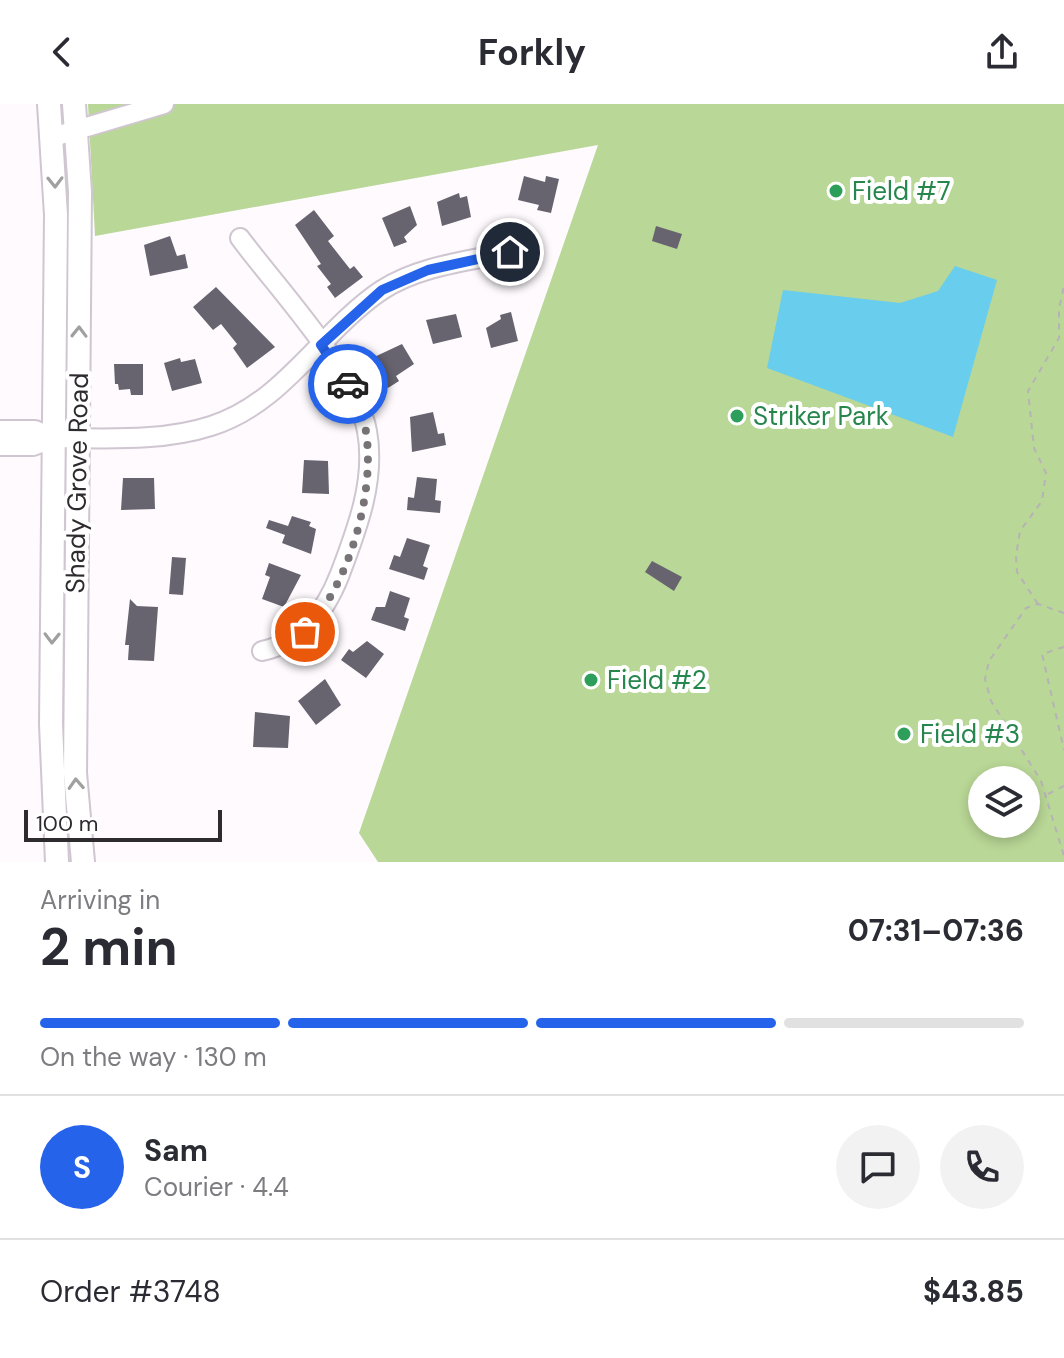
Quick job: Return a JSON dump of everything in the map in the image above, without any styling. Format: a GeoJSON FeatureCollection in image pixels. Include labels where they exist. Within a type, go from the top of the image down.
{"type":"FeatureCollection","features":[{"type":"Feature","properties":{"kind":"main road","name":"Shady Grove Road"},"geometry":{"type":"LineString","coordinates":[[49,104],[56,215],[51,724],[56,854]]}},
{"type":"Feature","properties":{"kind":"main road","name":"Shady Grove Road"},"geometry":{"type":"LineString","coordinates":[[74,104],[77,130],[78,438],[75,773],[81,851]]}},
{"type":"Feature","properties":{"kind":"street"},"geometry":{"type":"LineString","coordinates":[[53,137],[164,104]]}},
{"type":"Feature","properties":{"kind":"street"},"geometry":{"type":"LineString","coordinates":[[240,238],[352,390],[367,431],[369,475],[360,523],[331,596],[305,632],[285,646],[262,651]]}},
{"type":"Feature","properties":{"kind":"street"},"geometry":{"type":"LineString","coordinates":[[0,446],[33,446],[54,438],[178,434],[212,426],[267,396],[382,290],[428,270],[510,252]]}},
{"type":"Feature","properties":{"kind":"street"},"geometry":{"type":"LineString","coordinates":[[0,430],[35,430],[54,438]]}},
{"type":"Feature","properties":{"kind":"street"},"geometry":{"type":"LineString","coordinates":[[56,854],[81,851]]}},
{"type":"Feature","properties":{"kind":"path"},"geometry":{"type":"LineString","coordinates":[[1038,604],[1017,572],[1016,556],[1020,531],[1042,501],[1046,473],[1034,448],[1028,391],[1059,338],[1059,309],[1064,286]]}},
{"type":"Feature","properties":{"kind":"path"},"geometry":{"type":"LineString","coordinates":[[1064,613],[1038,604],[1026,608],[989,661],[985,679],[991,701],[1047,795],[1064,856]]}},
{"type":"Feature","properties":{"kind":"path"},"geometry":{"type":"LineString","coordinates":[[1064,647],[1042,654],[1064,750]]}},
{"type":"Feature","properties":{"kind":"path"},"geometry":{"type":"LineString","coordinates":[[1047,795],[1064,786]]}},
{"type":"Feature","properties":{"kind":"green space","name":"Striker Park"},"geometry":{"type":"Polygon","coordinates":[[[88,104],[1064,104],[1064,862],[378,862],[359,833],[598,145],[95,236],[88,104]]]}},
{"type":"Feature","properties":{"kind":"water"},"geometry":{"type":"Polygon","coordinates":[[[955,266],[997,280],[953,437],[767,368],[783,290],[900,303],[938,291],[955,266]]]}},
{"type":"Feature","properties":{"kind":"building"},"geometry":{"type":"Polygon","coordinates":[[[524,176],[545,182],[546,176],[559,179],[551,213],[537,210],[539,205],[518,200],[524,176]]]}},
{"type":"Feature","properties":{"kind":"building"},"geometry":{"type":"Polygon","coordinates":[[[459,193],[460,198],[467,196],[471,217],[442,226],[437,202],[459,193]]]}},
{"type":"Feature","properties":{"kind":"building"},"geometry":{"type":"Polygon","coordinates":[[[410,206],[417,225],[404,237],[407,242],[394,247],[382,218],[410,206]]]}},
{"type":"Feature","properties":{"kind":"building"},"geometry":{"type":"Polygon","coordinates":[[[314,210],[334,236],[328,241],[350,269],[354,266],[363,277],[335,298],[327,287],[331,284],[317,266],[321,264],[295,225],[314,210]]]}},
{"type":"Feature","properties":{"kind":"building"},"geometry":{"type":"Polygon","coordinates":[[[656,226],[682,234],[677,249],[652,241],[656,226]]]}},
{"type":"Feature","properties":{"kind":"building"},"geometry":{"type":"Polygon","coordinates":[[[170,236],[177,256],[185,254],[188,268],[150,276],[144,245],[170,236]]]}},
{"type":"Feature","properties":{"kind":"building"},"geometry":{"type":"Polygon","coordinates":[[[216,287],[275,347],[247,368],[233,348],[237,344],[221,324],[213,330],[193,307],[216,287]]]}},
{"type":"Feature","properties":{"kind":"building"},"geometry":{"type":"Polygon","coordinates":[[[511,312],[518,341],[491,348],[486,328],[501,319],[500,315],[511,312]]]}},
{"type":"Feature","properties":{"kind":"building"},"geometry":{"type":"Polygon","coordinates":[[[456,314],[462,337],[433,344],[426,320],[456,314]]]}},
{"type":"Feature","properties":{"kind":"building"},"geometry":{"type":"Polygon","coordinates":[[[402,344],[414,364],[396,376],[399,381],[388,388],[370,359],[402,344]]]}},
{"type":"Feature","properties":{"kind":"building"},"geometry":{"type":"Polygon","coordinates":[[[180,358],[181,362],[195,359],[202,383],[172,391],[164,363],[180,358]]]}},
{"type":"Feature","properties":{"kind":"building"},"geometry":{"type":"Polygon","coordinates":[[[114,364],[143,364],[143,395],[131,395],[130,389],[119,390],[118,384],[115,384],[114,364]]]}},
{"type":"Feature","properties":{"kind":"building"},"geometry":{"type":"Polygon","coordinates":[[[433,412],[438,434],[444,433],[446,445],[412,452],[410,417],[433,412]]]}},
{"type":"Feature","properties":{"kind":"building"},"geometry":{"type":"Polygon","coordinates":[[[304,460],[328,461],[329,494],[302,493],[304,460]]]}},
{"type":"Feature","properties":{"kind":"building"},"geometry":{"type":"Polygon","coordinates":[[[417,477],[437,479],[435,500],[441,501],[440,513],[407,510],[408,497],[414,498],[417,477]]]}},
{"type":"Feature","properties":{"kind":"building"},"geometry":{"type":"Polygon","coordinates":[[[123,478],[154,478],[155,509],[121,510],[123,478]]]}},
{"type":"Feature","properties":{"kind":"building"},"geometry":{"type":"Polygon","coordinates":[[[292,516],[311,522],[309,526],[316,529],[311,554],[282,543],[285,535],[266,528],[269,520],[288,526],[292,516]]]}},
{"type":"Feature","properties":{"kind":"building"},"geometry":{"type":"Polygon","coordinates":[[[407,538],[430,545],[423,566],[428,568],[424,580],[389,569],[394,555],[400,557],[407,538]]]}},
{"type":"Feature","properties":{"kind":"building"},"geometry":{"type":"Polygon","coordinates":[[[172,557],[186,558],[183,595],[169,594],[172,557]]]}},
{"type":"Feature","properties":{"kind":"building"},"geometry":{"type":"Polygon","coordinates":[[[652,561],[682,577],[674,591],[645,572],[652,561]]]}},
{"type":"Feature","properties":{"kind":"building"},"geometry":{"type":"Polygon","coordinates":[[[269,563],[301,575],[284,607],[262,599],[270,577],[265,575],[269,563]]]}},
{"type":"Feature","properties":{"kind":"building"},"geometry":{"type":"Polygon","coordinates":[[[390,591],[410,598],[404,617],[409,619],[405,631],[371,620],[376,607],[385,607],[390,591]]]}},
{"type":"Feature","properties":{"kind":"building"},"geometry":{"type":"Polygon","coordinates":[[[130,599],[137,606],[158,607],[154,661],[128,660],[129,645],[125,645],[130,599]]]}},
{"type":"Feature","properties":{"kind":"building"},"geometry":{"type":"Polygon","coordinates":[[[367,641],[384,654],[366,678],[341,660],[349,649],[353,652],[367,641]]]}},
{"type":"Feature","properties":{"kind":"building"},"geometry":{"type":"Polygon","coordinates":[[[325,679],[341,705],[316,725],[298,701],[325,679]]]}},
{"type":"Feature","properties":{"kind":"building"},"geometry":{"type":"Polygon","coordinates":[[[255,712],[290,716],[288,748],[253,747],[255,712]]]}},
{"type":"Feature","properties":{"kind":"way so far"},"geometry":{"type":"LineString","coordinates":[[305,632],[331,596],[360,523],[369,475],[367,431],[348,384]]}},
{"type":"Feature","properties":{"kind":"place","name":"Field #7"},"geometry":{"type":"Point","coordinates":[836,191]}},
{"type":"Feature","properties":{"kind":"place","name":"Striker Park"},"geometry":{"type":"Point","coordinates":[737,416]}},
{"type":"Feature","properties":{"kind":"place","name":"Field #2"},"geometry":{"type":"Point","coordinates":[591,680]}},
{"type":"Feature","properties":{"kind":"place","name":"Field #3"},"geometry":{"type":"Point","coordinates":[904,734]}},
{"type":"Feature","properties":{"kind":"route"},"geometry":{"type":"LineString","coordinates":[[348,384],[321,345],[382,290],[428,270],[510,252]]}}]}
